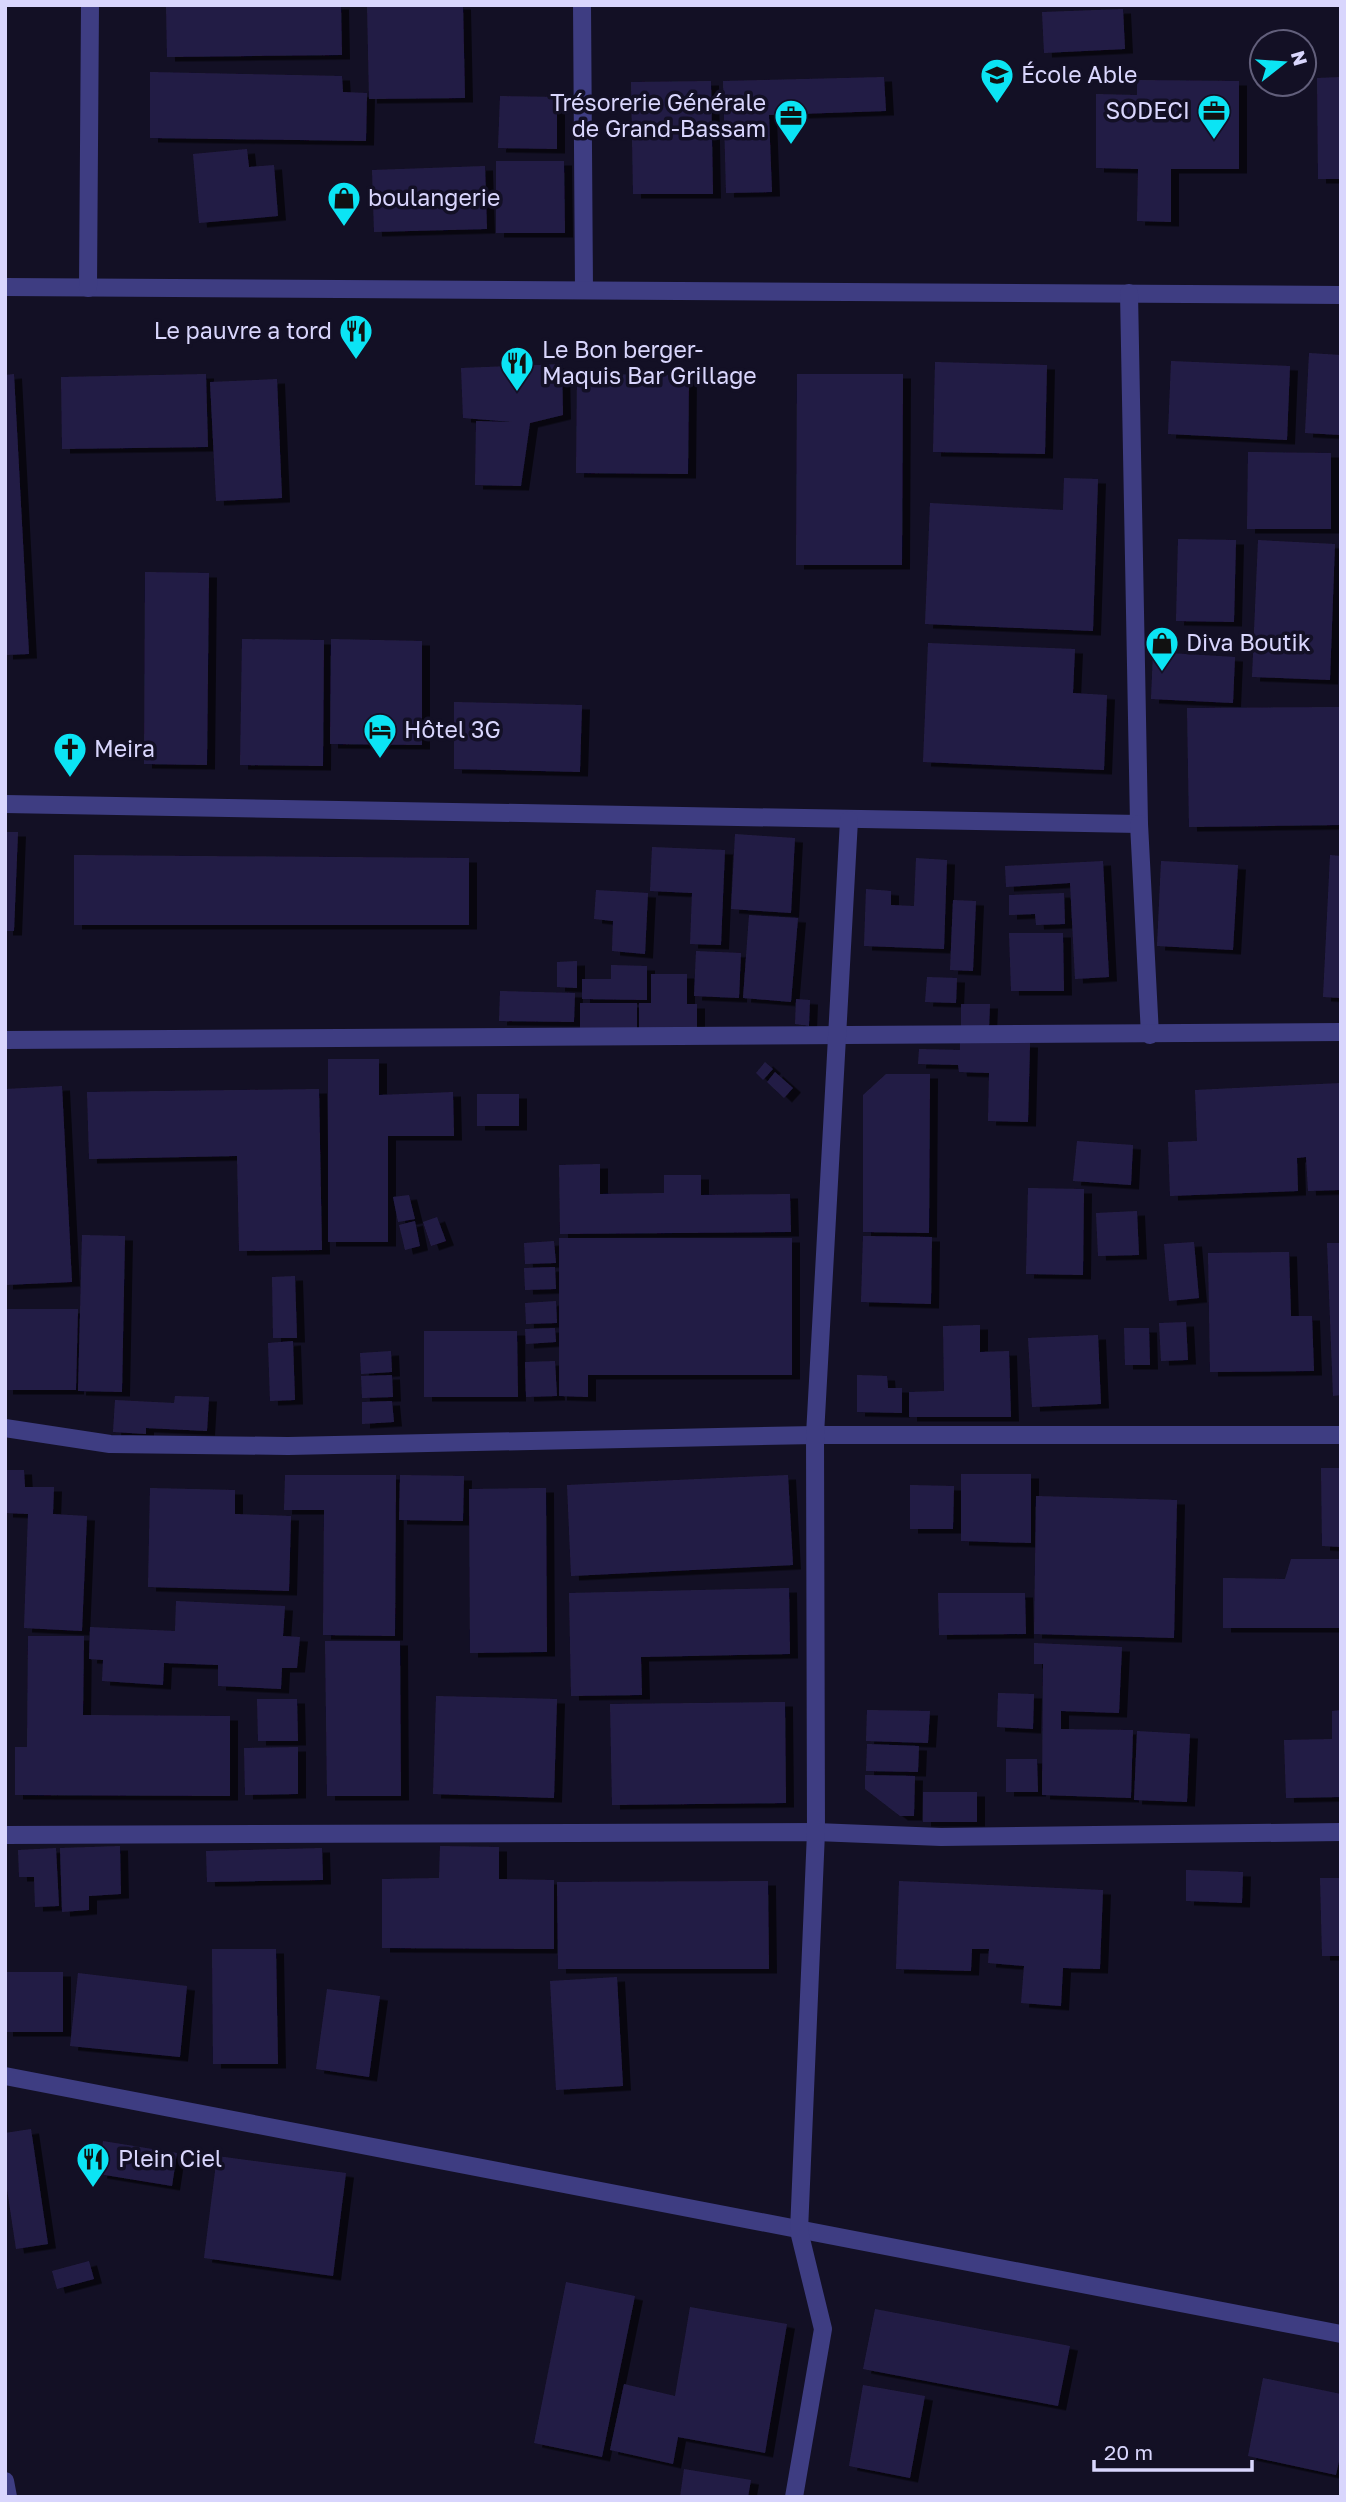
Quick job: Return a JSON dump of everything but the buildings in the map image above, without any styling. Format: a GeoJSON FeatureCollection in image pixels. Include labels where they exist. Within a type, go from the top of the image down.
{"type":"FeatureCollection","features":[{"type":"Feature","properties":{"kind":"street"},"geometry":{"type":"LineString","coordinates":[[88,288],[90,5]]}},
{"type":"Feature","properties":{"kind":"street"},"geometry":{"type":"LineString","coordinates":[[582,5],[584,290]]}},
{"type":"Feature","properties":{"kind":"street"},"geometry":{"type":"LineString","coordinates":[[5,287],[1341,295]]}},
{"type":"Feature","properties":{"kind":"street"},"geometry":{"type":"LineString","coordinates":[[1129,293],[1139,824],[1150,1035]]}},
{"type":"Feature","properties":{"kind":"street"},"geometry":{"type":"LineString","coordinates":[[5,804],[1139,824]]}},
{"type":"Feature","properties":{"kind":"street"},"geometry":{"type":"LineString","coordinates":[[794,2497],[823,2329],[800,2231],[816,1832],[815,1435],[849,820]]}},
{"type":"Feature","properties":{"kind":"street"},"geometry":{"type":"LineString","coordinates":[[5,1040],[1341,1032]]}},
{"type":"Feature","properties":{"kind":"street"},"geometry":{"type":"LineString","coordinates":[[5,1428],[110,1444],[288,1446],[815,1435],[1341,1435]]}},
{"type":"Feature","properties":{"kind":"street"},"geometry":{"type":"LineString","coordinates":[[5,1835],[816,1832],[941,1837],[1341,1832]]}},
{"type":"Feature","properties":{"kind":"street"},"geometry":{"type":"LineString","coordinates":[[5,2076],[1341,2334]]}},
{"type":"Feature","properties":{"kind":"street"},"geometry":{"type":"LineString","coordinates":[[5,2481],[8,2497]]}},
{"type":"Feature","properties":{"kind":"place","name":"École Able"},"geometry":{"type":"Point","coordinates":[997,105]}},
{"type":"Feature","properties":{"kind":"place","name":"SODECI"},"geometry":{"type":"Point","coordinates":[1214,141]}},
{"type":"Feature","properties":{"kind":"place","name":"Trésorerie Générale de Grand-Bassam"},"geometry":{"type":"Point","coordinates":[791,146]}},
{"type":"Feature","properties":{"kind":"place","name":"boulangerie"},"geometry":{"type":"Point","coordinates":[344,228]}},
{"type":"Feature","properties":{"kind":"place","name":"Le pauvre a tord"},"geometry":{"type":"Point","coordinates":[356,361]}},
{"type":"Feature","properties":{"kind":"place","name":"Le Bon berger- Maquis Bar Grillage"},"geometry":{"type":"Point","coordinates":[517,393]}},
{"type":"Feature","properties":{"kind":"place","name":"Diva Boutik"},"geometry":{"type":"Point","coordinates":[1162,673]}},
{"type":"Feature","properties":{"kind":"place","name":"Hôtel 3G"},"geometry":{"type":"Point","coordinates":[380,760]}},
{"type":"Feature","properties":{"kind":"place","name":"Meira"},"geometry":{"type":"Point","coordinates":[70,779]}},
{"type":"Feature","properties":{"kind":"place","name":"Plein Ciel"},"geometry":{"type":"Point","coordinates":[93,2189]}}]}
